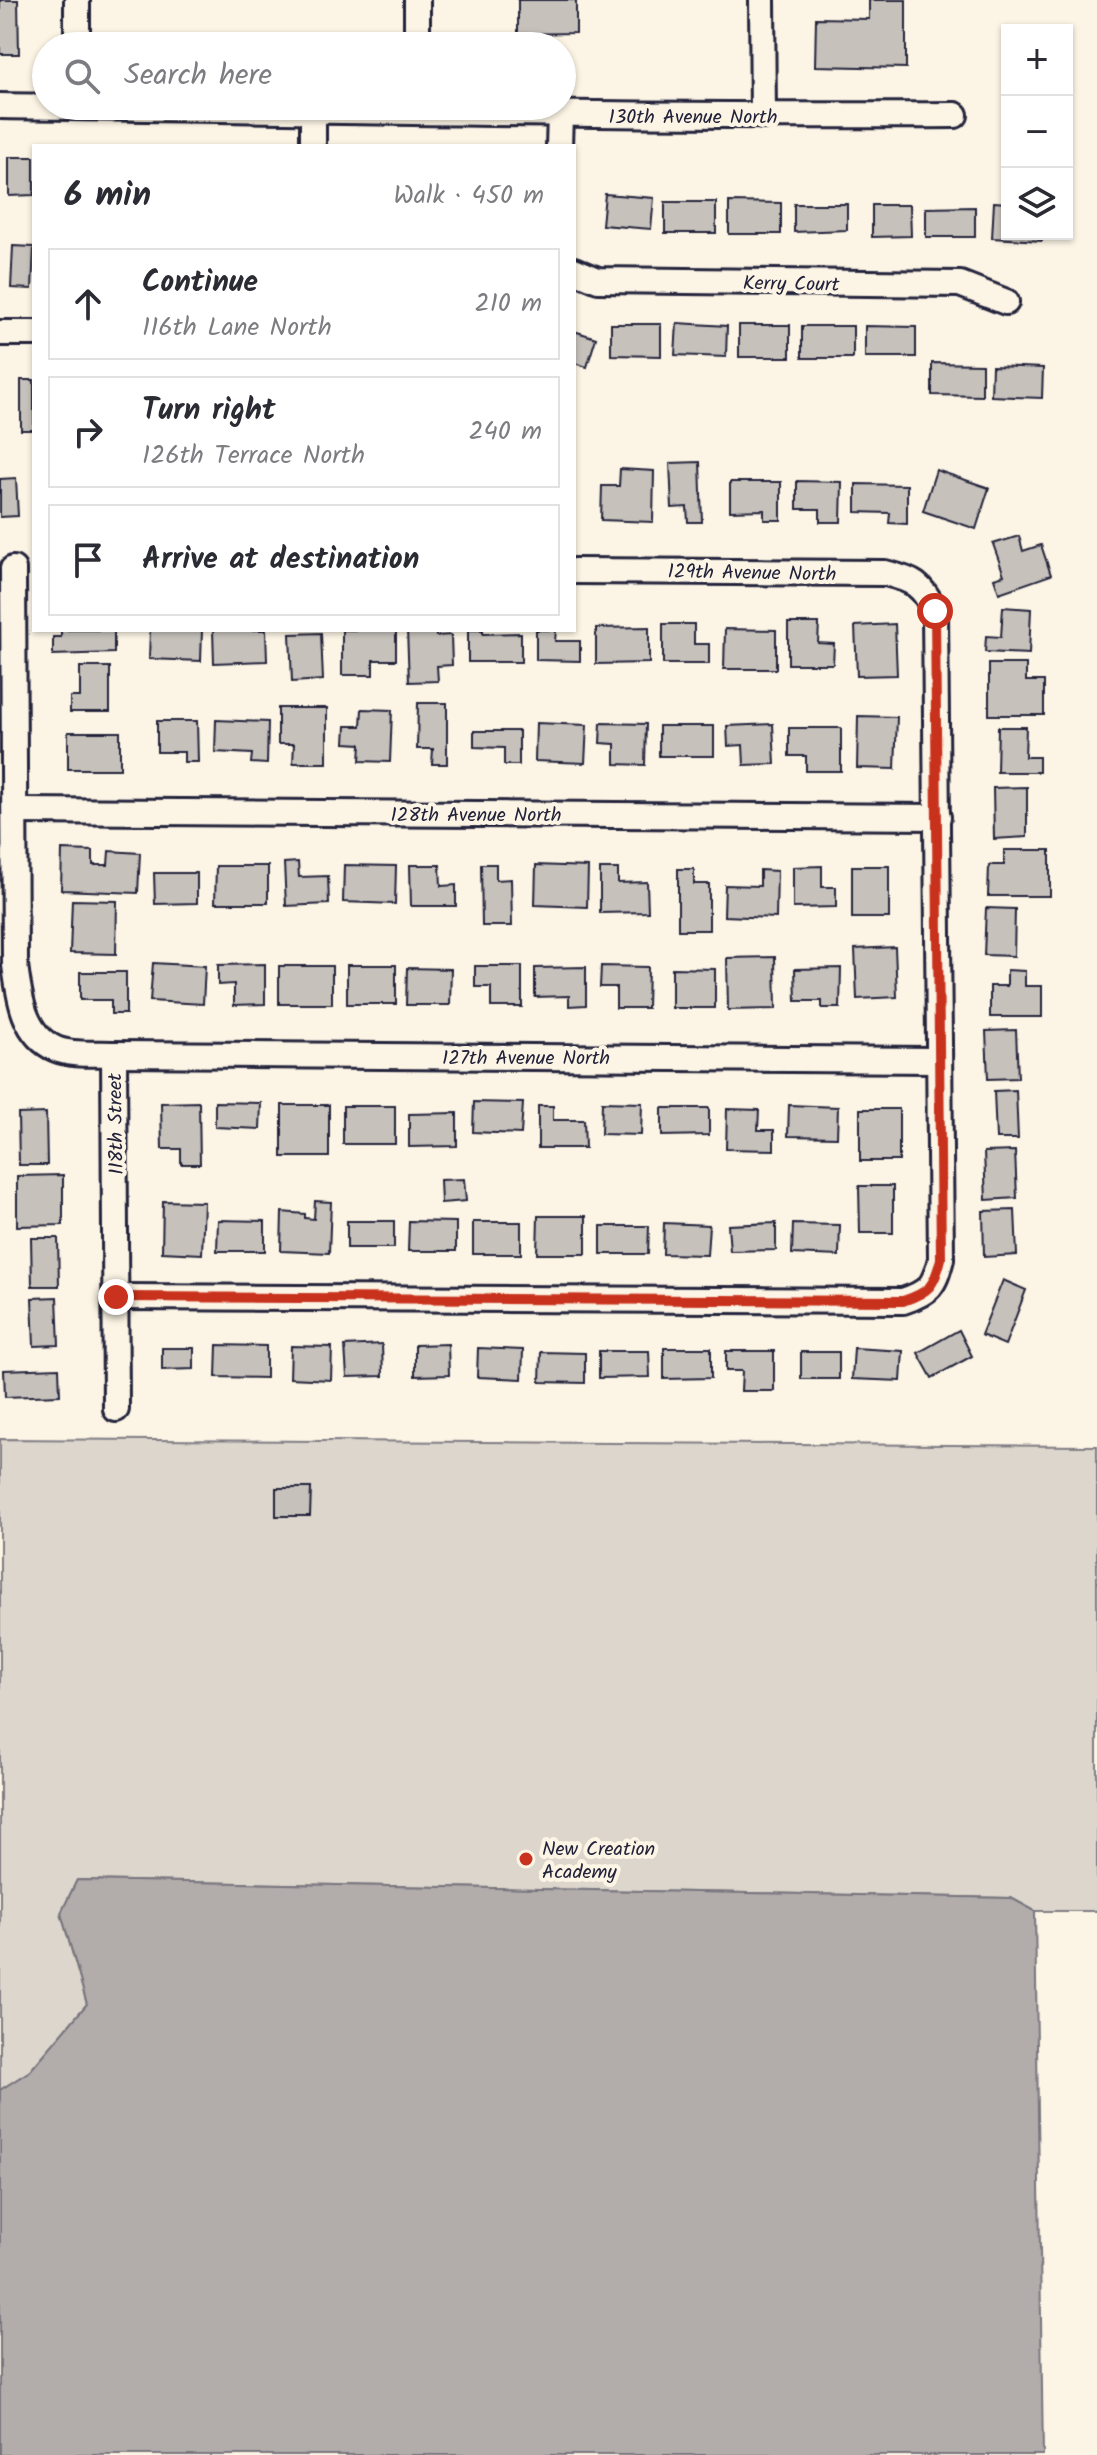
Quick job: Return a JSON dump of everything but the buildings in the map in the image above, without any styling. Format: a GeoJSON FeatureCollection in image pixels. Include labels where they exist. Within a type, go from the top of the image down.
{"type":"FeatureCollection","features":[{"type":"Feature","properties":{"kind":"street"},"geometry":{"type":"LineString","coordinates":[[77,0],[77,32]]}},
{"type":"Feature","properties":{"kind":"street"},"geometry":{"type":"LineString","coordinates":[[417,0],[417,32]]}},
{"type":"Feature","properties":{"kind":"street"},"geometry":{"type":"LineString","coordinates":[[762,0],[763,116]]}},
{"type":"Feature","properties":{"kind":"street","name":"130th Avenue North"},"geometry":{"type":"LineString","coordinates":[[0,106],[32,106]]}},
{"type":"Feature","properties":{"kind":"street","name":"130th Avenue North"},"geometry":{"type":"LineString","coordinates":[[576,115],[955,115]]}},
{"type":"Feature","properties":{"kind":"street"},"geometry":{"type":"LineString","coordinates":[[313,120],[313,144]]}},
{"type":"Feature","properties":{"kind":"street"},"geometry":{"type":"LineString","coordinates":[[559,144],[560,120]]}},
{"type":"Feature","properties":{"kind":"street","name":"Kerry Court"},"geometry":{"type":"LineString","coordinates":[[576,271],[598,280],[960,284],[1006,302]]}},
{"type":"Feature","properties":{"kind":"street"},"geometry":{"type":"LineString","coordinates":[[0,333],[32,333]]}},
{"type":"Feature","properties":{"kind":"street","name":"118th Street"},"geometry":{"type":"LineString","coordinates":[[16,569],[15,965],[24,1014],[36,1032],[55,1048],[80,1053],[114,1054],[116,1409]]}},
{"type":"Feature","properties":{"kind":"street","name":"129th Avenue North"},"geometry":{"type":"LineString","coordinates":[[576,571],[885,573],[908,579],[926,592],[935,611],[938,817]]}},
{"type":"Feature","properties":{"kind":"street","name":"128th Avenue North"},"geometry":{"type":"LineString","coordinates":[[15,811],[938,817]]}},
{"type":"Feature","properties":{"kind":"street"},"geometry":{"type":"LineString","coordinates":[[116,1297],[903,1301],[922,1295],[935,1283],[941,1259],[938,817]]}},
{"type":"Feature","properties":{"kind":"street","name":"127th Avenue North"},"geometry":{"type":"LineString","coordinates":[[114,1054],[938,1060]]}},
{"type":"Feature","properties":{"kind":"shaded area"},"geometry":{"type":"Polygon","coordinates":[[[0,1439],[1097,1446],[1097,1911],[1035,1911],[1011,1898],[77,1880],[61,1913],[87,2004],[30,2071],[0,2090],[0,1439]]]}},
{"type":"Feature","properties":{"kind":"shaded area"},"geometry":{"type":"Polygon","coordinates":[[[77,1880],[1011,1898],[1035,1911],[1043,2455],[0,2455],[0,2090],[30,2071],[87,2004],[61,1913],[77,1880]]]}},
{"type":"Feature","properties":{"kind":"place","name":"New Creation Academy"},"geometry":{"type":"Point","coordinates":[526,1859]}},
{"type":"Feature","properties":{"kind":"route"},"geometry":{"type":"LineString","coordinates":[[116,1297],[903,1301],[922,1295],[935,1283],[941,1259],[935,611]]}}]}
